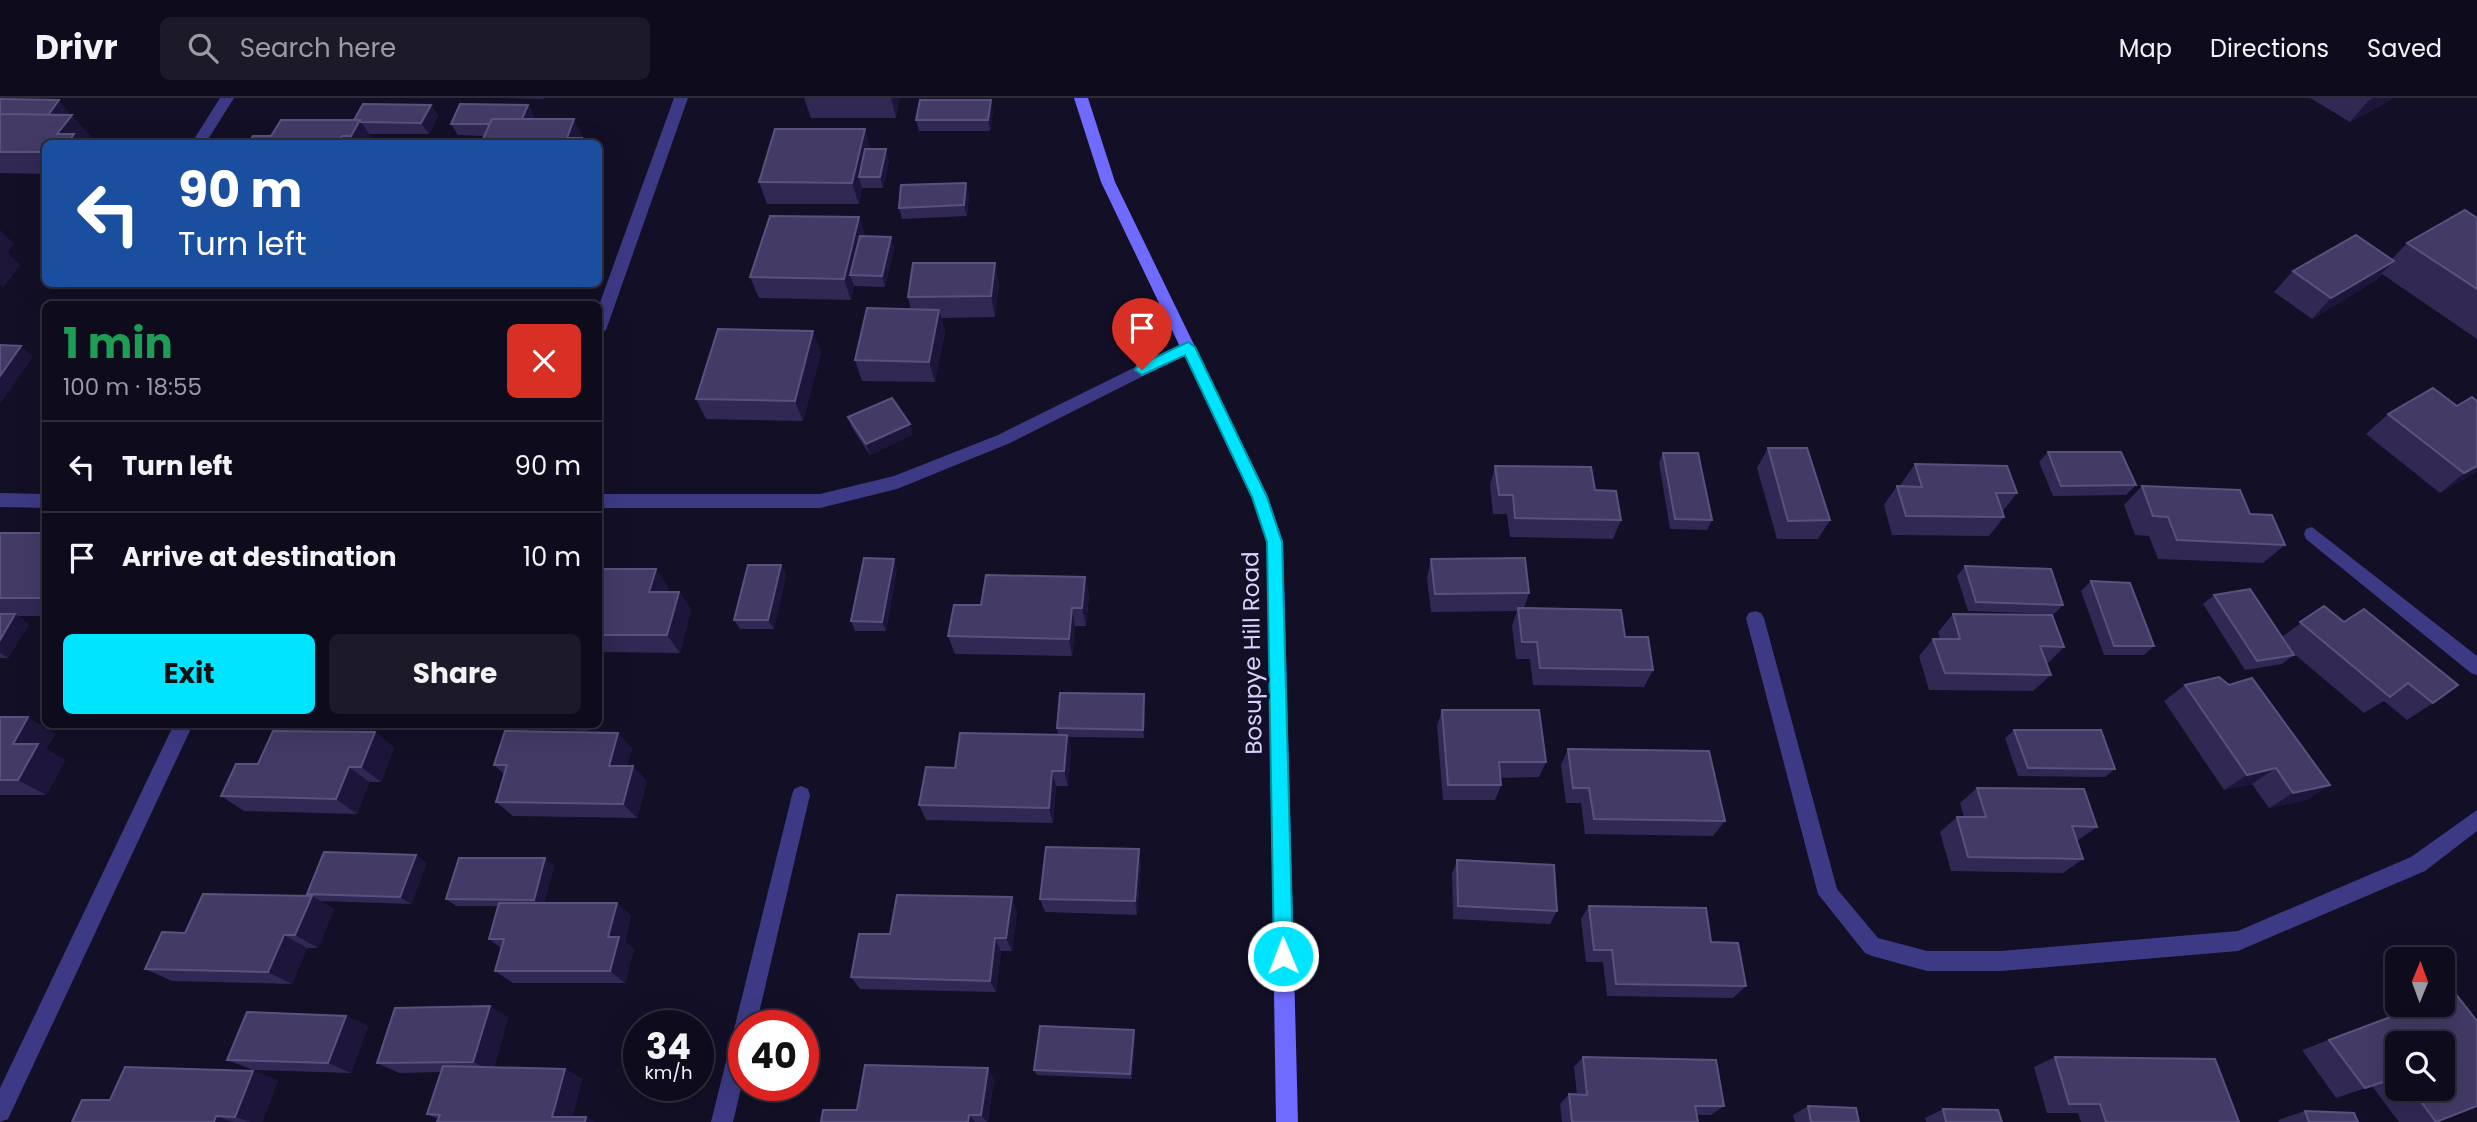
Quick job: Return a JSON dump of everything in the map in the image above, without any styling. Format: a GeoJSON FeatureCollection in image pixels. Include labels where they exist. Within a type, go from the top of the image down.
{"type":"FeatureCollection","features":[{"type":"Feature","properties":{"kind":"street"},"geometry":{"type":"LineString","coordinates":[[201,140],[227,98]]}},
{"type":"Feature","properties":{"kind":"street"},"geometry":{"type":"LineString","coordinates":[[602,319],[681,98]]}},
{"type":"Feature","properties":{"kind":"street","name":"Bosupye Hill Road"},"geometry":{"type":"LineString","coordinates":[[1081,98],[1108,182],[1259,497],[1275,542],[1287,1122]]}},
{"type":"Feature","properties":{"kind":"street"},"geometry":{"type":"LineString","coordinates":[[602,501],[820,501],[897,482],[1004,439],[1188,347]]}},
{"type":"Feature","properties":{"kind":"street"},"geometry":{"type":"LineString","coordinates":[[0,500],[42,501]]}},
{"type":"Feature","properties":{"kind":"street"},"geometry":{"type":"LineString","coordinates":[[2312,534],[2477,667]]}},
{"type":"Feature","properties":{"kind":"street"},"geometry":{"type":"LineString","coordinates":[[1755,618],[1828,894],[1872,946],[1927,961],[2001,961],[2238,941],[2418,864],[2477,819]]}},
{"type":"Feature","properties":{"kind":"street"},"geometry":{"type":"LineString","coordinates":[[0,1111],[182,728]]}},
{"type":"Feature","properties":{"kind":"street"},"geometry":{"type":"LineString","coordinates":[[749,1010],[801,795]]}},
{"type":"Feature","properties":{"kind":"street"},"geometry":{"type":"LineString","coordinates":[[722,1122],[728,1097]]}},
{"type":"Feature","properties":{"kind":"building"},"geometry":{"type":"Polygon","coordinates":[[[0,99],[59,100],[48,115],[0,114],[0,99]]]}},
{"type":"Feature","properties":{"kind":"building"},"geometry":{"type":"Polygon","coordinates":[[[920,100],[991,100],[988,120],[916,120],[920,100]]]}},
{"type":"Feature","properties":{"kind":"building"},"geometry":{"type":"Polygon","coordinates":[[[363,104],[431,105],[421,123],[354,120],[363,104]]]}},
{"type":"Feature","properties":{"kind":"building"},"geometry":{"type":"Polygon","coordinates":[[[460,104],[528,105],[522,119],[492,119],[489,124],[451,124],[460,104]]]}},
{"type":"Feature","properties":{"kind":"building"},"geometry":{"type":"Polygon","coordinates":[[[0,114],[72,115],[57,134],[74,134],[70,140],[42,140],[42,152],[0,152],[0,114]]]}},
{"type":"Feature","properties":{"kind":"building"},"geometry":{"type":"Polygon","coordinates":[[[492,119],[574,119],[567,138],[582,138],[581,140],[482,140],[492,119]]]}},
{"type":"Feature","properties":{"kind":"building"},"geometry":{"type":"Polygon","coordinates":[[[281,120],[360,120],[351,136],[342,136],[340,140],[250,140],[253,136],[271,136],[281,120]]]}},
{"type":"Feature","properties":{"kind":"building"},"geometry":{"type":"Polygon","coordinates":[[[775,129],[865,129],[852,183],[759,182],[775,129]]]}},
{"type":"Feature","properties":{"kind":"building"},"geometry":{"type":"Polygon","coordinates":[[[865,149],[886,149],[880,177],[859,177],[865,149]]]}},
{"type":"Feature","properties":{"kind":"building"},"geometry":{"type":"Polygon","coordinates":[[[966,183],[964,205],[899,208],[901,185],[966,183]]]}},
{"type":"Feature","properties":{"kind":"building"},"geometry":{"type":"Polygon","coordinates":[[[2465,210],[2477,218],[2477,289],[2407,243],[2465,210]]]}},
{"type":"Feature","properties":{"kind":"building"},"geometry":{"type":"Polygon","coordinates":[[[770,216],[859,217],[844,279],[750,277],[770,216]]]}},
{"type":"Feature","properties":{"kind":"building"},"geometry":{"type":"Polygon","coordinates":[[[2356,235],[2394,261],[2331,298],[2293,271],[2356,235]]]}},
{"type":"Feature","properties":{"kind":"building"},"geometry":{"type":"Polygon","coordinates":[[[860,236],[891,237],[882,276],[850,275],[860,236]]]}},
{"type":"Feature","properties":{"kind":"building"},"geometry":{"type":"Polygon","coordinates":[[[913,263],[995,263],[991,296],[908,297],[913,263]]]}},
{"type":"Feature","properties":{"kind":"building"},"geometry":{"type":"Polygon","coordinates":[[[867,308],[939,310],[929,362],[855,360],[867,308]]]}},
{"type":"Feature","properties":{"kind":"building"},"geometry":{"type":"Polygon","coordinates":[[[718,329],[813,331],[795,401],[696,399],[718,329]]]}},
{"type":"Feature","properties":{"kind":"building"},"geometry":{"type":"Polygon","coordinates":[[[0,345],[21,346],[0,376],[0,345]]]}},
{"type":"Feature","properties":{"kind":"building"},"geometry":{"type":"Polygon","coordinates":[[[2433,388],[2457,406],[2472,397],[2477,401],[2477,466],[2464,473],[2388,414],[2433,388]]]}},
{"type":"Feature","properties":{"kind":"building"},"geometry":{"type":"Polygon","coordinates":[[[892,398],[910,424],[866,444],[848,417],[892,398]]]}},
{"type":"Feature","properties":{"kind":"building"},"geometry":{"type":"Polygon","coordinates":[[[1768,448],[1807,448],[1830,520],[1788,521],[1768,448]]]}},
{"type":"Feature","properties":{"kind":"building"},"geometry":{"type":"Polygon","coordinates":[[[2048,452],[2121,452],[2136,485],[2061,486],[2048,452]]]}},
{"type":"Feature","properties":{"kind":"building"},"geometry":{"type":"Polygon","coordinates":[[[1663,453],[1698,453],[1712,520],[1675,519],[1663,453]]]}},
{"type":"Feature","properties":{"kind":"building"},"geometry":{"type":"Polygon","coordinates":[[[1915,464],[2007,466],[2017,493],[1996,493],[2004,517],[1906,516],[1897,486],[1922,487],[1915,464]]]}},
{"type":"Feature","properties":{"kind":"building"},"geometry":{"type":"Polygon","coordinates":[[[1495,466],[1591,467],[1595,490],[1616,491],[1621,520],[1515,518],[1513,495],[1499,495],[1495,466]]]}},
{"type":"Feature","properties":{"kind":"building"},"geometry":{"type":"Polygon","coordinates":[[[2142,486],[2240,490],[2250,514],[2272,515],[2285,545],[2177,540],[2168,517],[2153,516],[2142,486]]]}},
{"type":"Feature","properties":{"kind":"building"},"geometry":{"type":"Polygon","coordinates":[[[0,533],[42,533],[42,598],[0,598],[0,533]]]}},
{"type":"Feature","properties":{"kind":"building"},"geometry":{"type":"Polygon","coordinates":[[[864,558],[894,559],[882,622],[851,621],[864,558]]]}},
{"type":"Feature","properties":{"kind":"building"},"geometry":{"type":"Polygon","coordinates":[[[1525,558],[1529,593],[1435,594],[1431,559],[1525,558]]]}},
{"type":"Feature","properties":{"kind":"building"},"geometry":{"type":"Polygon","coordinates":[[[748,565],[781,565],[768,620],[734,620],[748,565]]]}},
{"type":"Feature","properties":{"kind":"building"},"geometry":{"type":"Polygon","coordinates":[[[1965,566],[2051,569],[2063,605],[1976,602],[1965,566]]]}},
{"type":"Feature","properties":{"kind":"building"},"geometry":{"type":"Polygon","coordinates":[[[602,569],[656,569],[649,592],[679,592],[667,635],[602,635],[602,569]]]}},
{"type":"Feature","properties":{"kind":"building"},"geometry":{"type":"Polygon","coordinates":[[[986,575],[1085,577],[1082,608],[1072,608],[1069,639],[948,636],[954,605],[981,605],[986,575]]]}},
{"type":"Feature","properties":{"kind":"building"},"geometry":{"type":"Polygon","coordinates":[[[2091,581],[2130,583],[2154,646],[2114,646],[2091,581]]]}},
{"type":"Feature","properties":{"kind":"building"},"geometry":{"type":"Polygon","coordinates":[[[2250,589],[2294,655],[2257,661],[2214,595],[2250,589]]]}},
{"type":"Feature","properties":{"kind":"building"},"geometry":{"type":"Polygon","coordinates":[[[2324,606],[2344,622],[2364,609],[2458,685],[2433,703],[2408,683],[2390,697],[2300,622],[2324,606]]]}},
{"type":"Feature","properties":{"kind":"building"},"geometry":{"type":"Polygon","coordinates":[[[1518,608],[1621,610],[1625,637],[1648,637],[1653,670],[1540,668],[1537,642],[1522,642],[1518,608]]]}},
{"type":"Feature","properties":{"kind":"building"},"geometry":{"type":"Polygon","coordinates":[[[0,614],[15,614],[0,640],[0,614]]]}},
{"type":"Feature","properties":{"kind":"building"},"geometry":{"type":"Polygon","coordinates":[[[1953,614],[2052,615],[2064,647],[2040,646],[2051,675],[1945,673],[1933,639],[1960,639],[1953,614]]]}},
{"type":"Feature","properties":{"kind":"building"},"geometry":{"type":"Polygon","coordinates":[[[2219,677],[2229,685],[2252,678],[2330,785],[2293,793],[2276,768],[2247,775],[2185,685],[2219,677]]]}},
{"type":"Feature","properties":{"kind":"building"},"geometry":{"type":"Polygon","coordinates":[[[1060,693],[1144,694],[1143,730],[1057,728],[1060,693]]]}},
{"type":"Feature","properties":{"kind":"building"},"geometry":{"type":"Polygon","coordinates":[[[1442,710],[1539,710],[1546,762],[1499,762],[1501,785],[1448,785],[1442,710]]]}},
{"type":"Feature","properties":{"kind":"building"},"geometry":{"type":"Polygon","coordinates":[[[0,717],[28,717],[13,744],[38,744],[18,780],[0,780],[0,717]]]}},
{"type":"Feature","properties":{"kind":"building"},"geometry":{"type":"Polygon","coordinates":[[[2014,730],[2101,730],[2115,769],[2028,768],[2014,730]]]}},
{"type":"Feature","properties":{"kind":"building"},"geometry":{"type":"Polygon","coordinates":[[[273,731],[375,732],[361,767],[349,767],[336,799],[221,796],[236,764],[258,764],[273,731]]]}},
{"type":"Feature","properties":{"kind":"building"},"geometry":{"type":"Polygon","coordinates":[[[505,731],[618,733],[609,766],[633,766],[623,804],[496,802],[507,765],[494,765],[505,731]]]}},
{"type":"Feature","properties":{"kind":"building"},"geometry":{"type":"Polygon","coordinates":[[[960,733],[1067,735],[1064,771],[1052,771],[1049,808],[919,805],[926,767],[955,768],[960,733]]]}},
{"type":"Feature","properties":{"kind":"building"},"geometry":{"type":"Polygon","coordinates":[[[1568,749],[1709,751],[1725,821],[1594,819],[1589,788],[1573,788],[1568,749]]]}},
{"type":"Feature","properties":{"kind":"building"},"geometry":{"type":"Polygon","coordinates":[[[1977,788],[2084,789],[2097,827],[2072,826],[2083,859],[1968,857],[1957,817],[1986,817],[1977,788]]]}},
{"type":"Feature","properties":{"kind":"building"},"geometry":{"type":"Polygon","coordinates":[[[1046,847],[1139,849],[1135,901],[1040,899],[1046,847]]]}},
{"type":"Feature","properties":{"kind":"building"},"geometry":{"type":"Polygon","coordinates":[[[324,852],[416,855],[400,897],[307,894],[324,852]]]}},
{"type":"Feature","properties":{"kind":"building"},"geometry":{"type":"Polygon","coordinates":[[[459,858],[545,858],[534,900],[446,899],[459,858]]]}},
{"type":"Feature","properties":{"kind":"building"},"geometry":{"type":"Polygon","coordinates":[[[1457,860],[1554,865],[1557,911],[1458,906],[1457,860]]]}},
{"type":"Feature","properties":{"kind":"building"},"geometry":{"type":"Polygon","coordinates":[[[203,894],[312,896],[295,935],[284,935],[268,972],[145,969],[162,932],[185,933],[203,894]]]}},
{"type":"Feature","properties":{"kind":"building"},"geometry":{"type":"Polygon","coordinates":[[[897,895],[1012,897],[1006,938],[995,938],[990,981],[851,977],[859,934],[890,934],[897,895]]]}},
{"type":"Feature","properties":{"kind":"building"},"geometry":{"type":"Polygon","coordinates":[[[499,903],[617,903],[608,937],[619,937],[610,971],[495,971],[504,939],[489,939],[499,903]]]}},
{"type":"Feature","properties":{"kind":"building"},"geometry":{"type":"Polygon","coordinates":[[[1589,906],[1706,908],[1711,942],[1738,943],[1746,986],[1616,984],[1612,950],[1594,950],[1589,906]]]}},
{"type":"Feature","properties":{"kind":"building"},"geometry":{"type":"Polygon","coordinates":[[[2455,993],[2477,1021],[2477,1106],[2436,1122],[2421,1101],[2455,1101],[2455,1031],[2385,1031],[2385,1081],[2365,1088],[2329,1040],[2390,1017],[2455,1017],[2455,993]]]}},
{"type":"Feature","properties":{"kind":"building"},"geometry":{"type":"Polygon","coordinates":[[[490,1006],[473,1062],[377,1063],[395,1008],[490,1006]]]}},
{"type":"Feature","properties":{"kind":"building"},"geometry":{"type":"Polygon","coordinates":[[[247,1012],[346,1016],[328,1063],[227,1060],[247,1012]]]}},
{"type":"Feature","properties":{"kind":"building"},"geometry":{"type":"Polygon","coordinates":[[[1040,1026],[1134,1030],[1130,1074],[1034,1070],[1040,1026]]]}},
{"type":"Feature","properties":{"kind":"building"},"geometry":{"type":"Polygon","coordinates":[[[1583,1057],[1716,1060],[1724,1106],[1695,1106],[1698,1122],[1572,1122],[1569,1094],[1587,1095],[1583,1057]]]}},
{"type":"Feature","properties":{"kind":"building"},"geometry":{"type":"Polygon","coordinates":[[[2055,1057],[2215,1059],[2239,1122],[2106,1122],[2100,1104],[2069,1104],[2055,1057]]]}},
{"type":"Feature","properties":{"kind":"building"},"geometry":{"type":"Polygon","coordinates":[[[865,1065],[988,1068],[981,1115],[969,1115],[968,1122],[821,1122],[823,1110],[857,1110],[865,1065]]]}},
{"type":"Feature","properties":{"kind":"building"},"geometry":{"type":"Polygon","coordinates":[[[443,1066],[565,1069],[552,1117],[586,1117],[585,1122],[437,1122],[440,1115],[427,1114],[443,1066]]]}},
{"type":"Feature","properties":{"kind":"building"},"geometry":{"type":"Polygon","coordinates":[[[125,1067],[253,1071],[235,1117],[216,1116],[214,1122],[72,1122],[82,1100],[110,1100],[125,1067]]]}},
{"type":"Feature","properties":{"kind":"building"},"geometry":{"type":"Polygon","coordinates":[[[1808,1106],[1856,1108],[1859,1122],[1811,1122],[1808,1106]]]}},
{"type":"Feature","properties":{"kind":"building"},"geometry":{"type":"Polygon","coordinates":[[[1943,1109],[1998,1110],[2002,1122],[1946,1122],[1943,1109]]]}},
{"type":"Feature","properties":{"kind":"building"},"geometry":{"type":"Polygon","coordinates":[[[2305,1111],[2354,1113],[2358,1122],[2309,1122],[2305,1111]]]}},
{"type":"Feature","properties":{"kind":"route"},"geometry":{"type":"LineString","coordinates":[[1142,370],[1188,347],[1259,497],[1275,542],[1283,956]]}}]}
